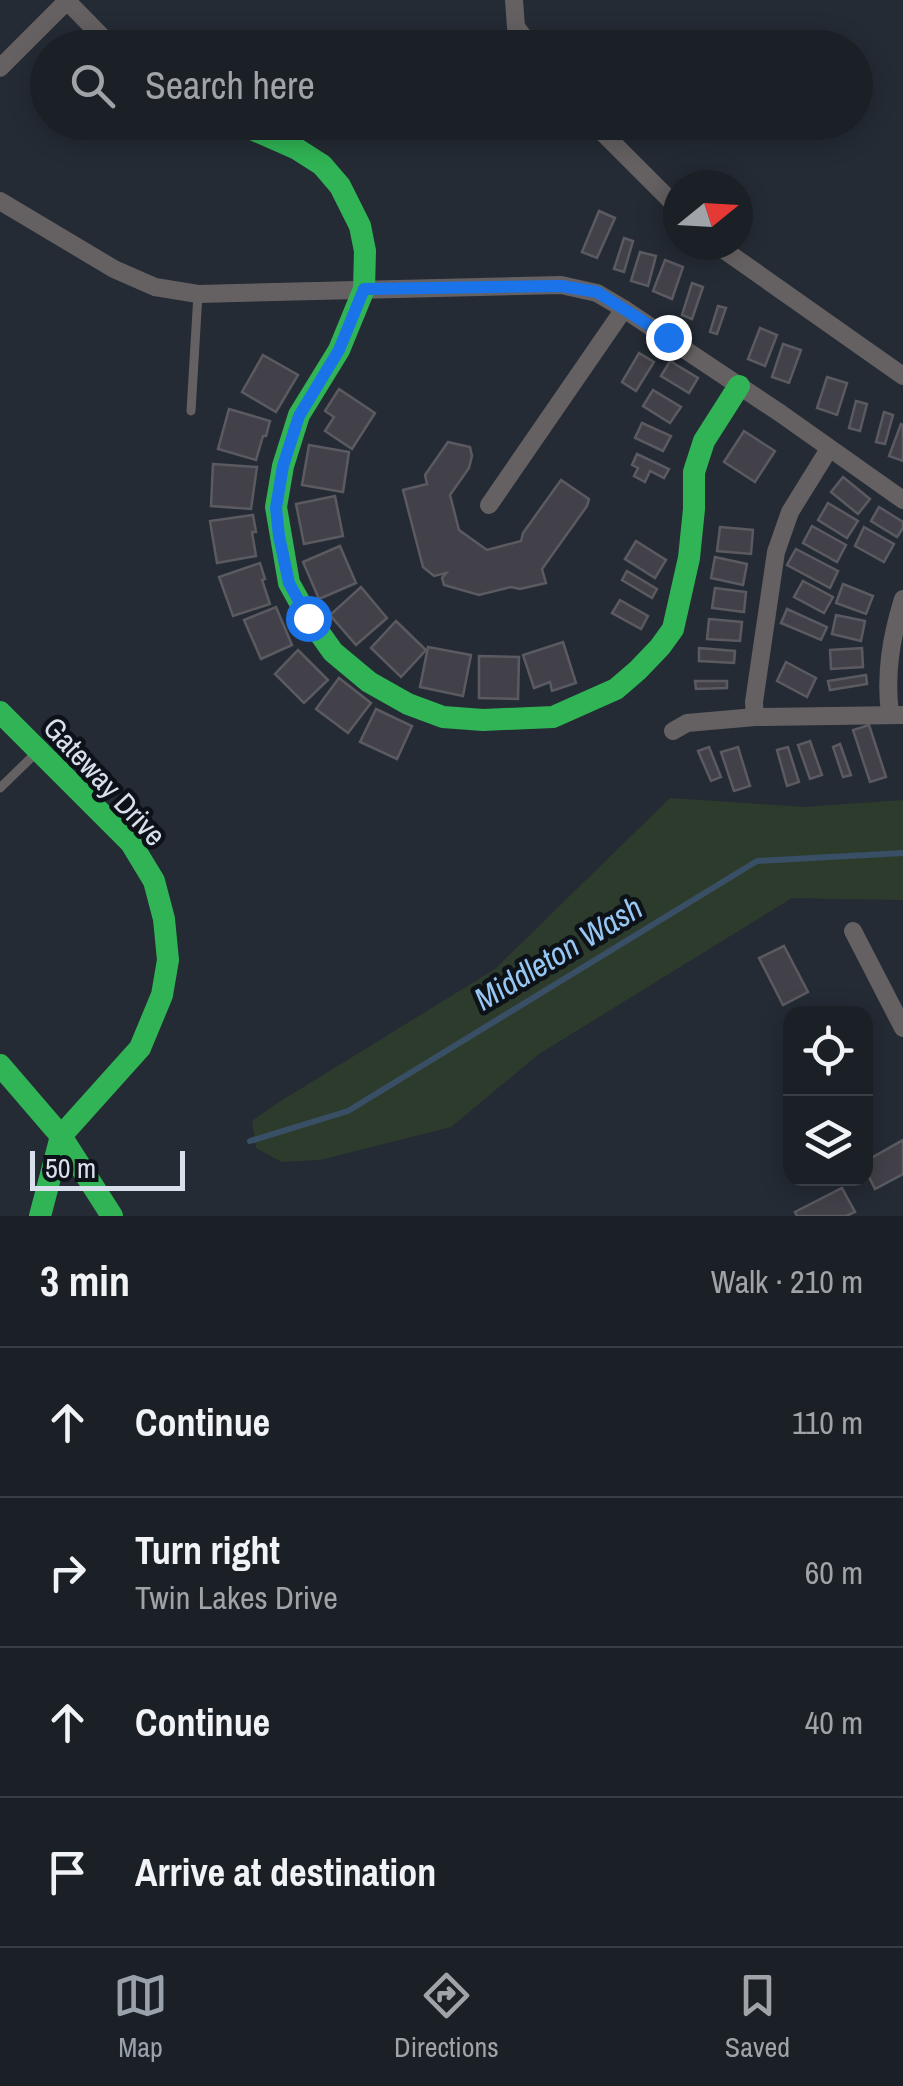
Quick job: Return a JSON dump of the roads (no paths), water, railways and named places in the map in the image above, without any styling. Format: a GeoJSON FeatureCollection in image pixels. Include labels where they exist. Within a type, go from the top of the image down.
{"type":"FeatureCollection","features":[{"type":"Feature","properties":{"kind":"street"},"geometry":{"type":"LineString","coordinates":[[514,0],[519,30]]}},
{"type":"Feature","properties":{"kind":"street"},"geometry":{"type":"LineString","coordinates":[[39,30],[68,1],[95,30]]}},
{"type":"Feature","properties":{"kind":"street"},"geometry":{"type":"LineString","coordinates":[[0,68],[30,38]]}},
{"type":"Feature","properties":{"kind":"street"},"geometry":{"type":"LineString","coordinates":[[277,140],[322,165],[340,186],[360,226],[365,250],[364,289],[339,350],[299,416],[281,480],[276,508],[289,583],[333,652],[369,682],[408,704],[442,716],[483,720],[553,716],[616,688],[660,648],[672,628],[689,558],[694,472],[704,441],[739,386]]}},
{"type":"Feature","properties":{"kind":"street"},"geometry":{"type":"LineString","coordinates":[[610,140],[663,193]]}},
{"type":"Feature","properties":{"kind":"street"},"geometry":{"type":"LineString","coordinates":[[0,201],[114,269],[155,287],[198,294],[561,286],[597,292],[903,500]]}},
{"type":"Feature","properties":{"kind":"street"},"geometry":{"type":"LineString","coordinates":[[737,260],[903,376]]}},
{"type":"Feature","properties":{"kind":"street"},"geometry":{"type":"LineString","coordinates":[[490,504],[624,308]]}},
{"type":"Feature","properties":{"kind":"street"},"geometry":{"type":"LineString","coordinates":[[755,717],[776,552],[790,512],[828,449]]}},
{"type":"Feature","properties":{"kind":"street"},"geometry":{"type":"LineString","coordinates":[[673,731],[687,722],[897,714],[886,686],[893,632],[903,599]]}},
{"type":"Feature","properties":{"kind":"street","name":"Gateway Drive"},"geometry":{"type":"LineString","coordinates":[[0,712],[131,843],[154,881],[164,919],[168,960],[162,995],[140,1048],[61,1136],[40,1216]]}},
{"type":"Feature","properties":{"kind":"street"},"geometry":{"type":"LineString","coordinates":[[852,932],[903,1028]]}},
{"type":"Feature","properties":{"kind":"street"},"geometry":{"type":"LineString","coordinates":[[0,1065],[61,1136],[112,1216]]}},
{"type":"Feature","properties":{"kind":"lane"},"geometry":{"type":"LineString","coordinates":[[191,411],[198,294]]}},
{"type":"Feature","properties":{"kind":"lane"},"geometry":{"type":"LineString","coordinates":[[0,788],[38,751]]}},
{"type":"Feature","properties":{"kind":"waterway","name":"Middleton Wash"},"geometry":{"type":"LineString","coordinates":[[250,1141],[348,1111],[757,861],[903,853]]}}]}
